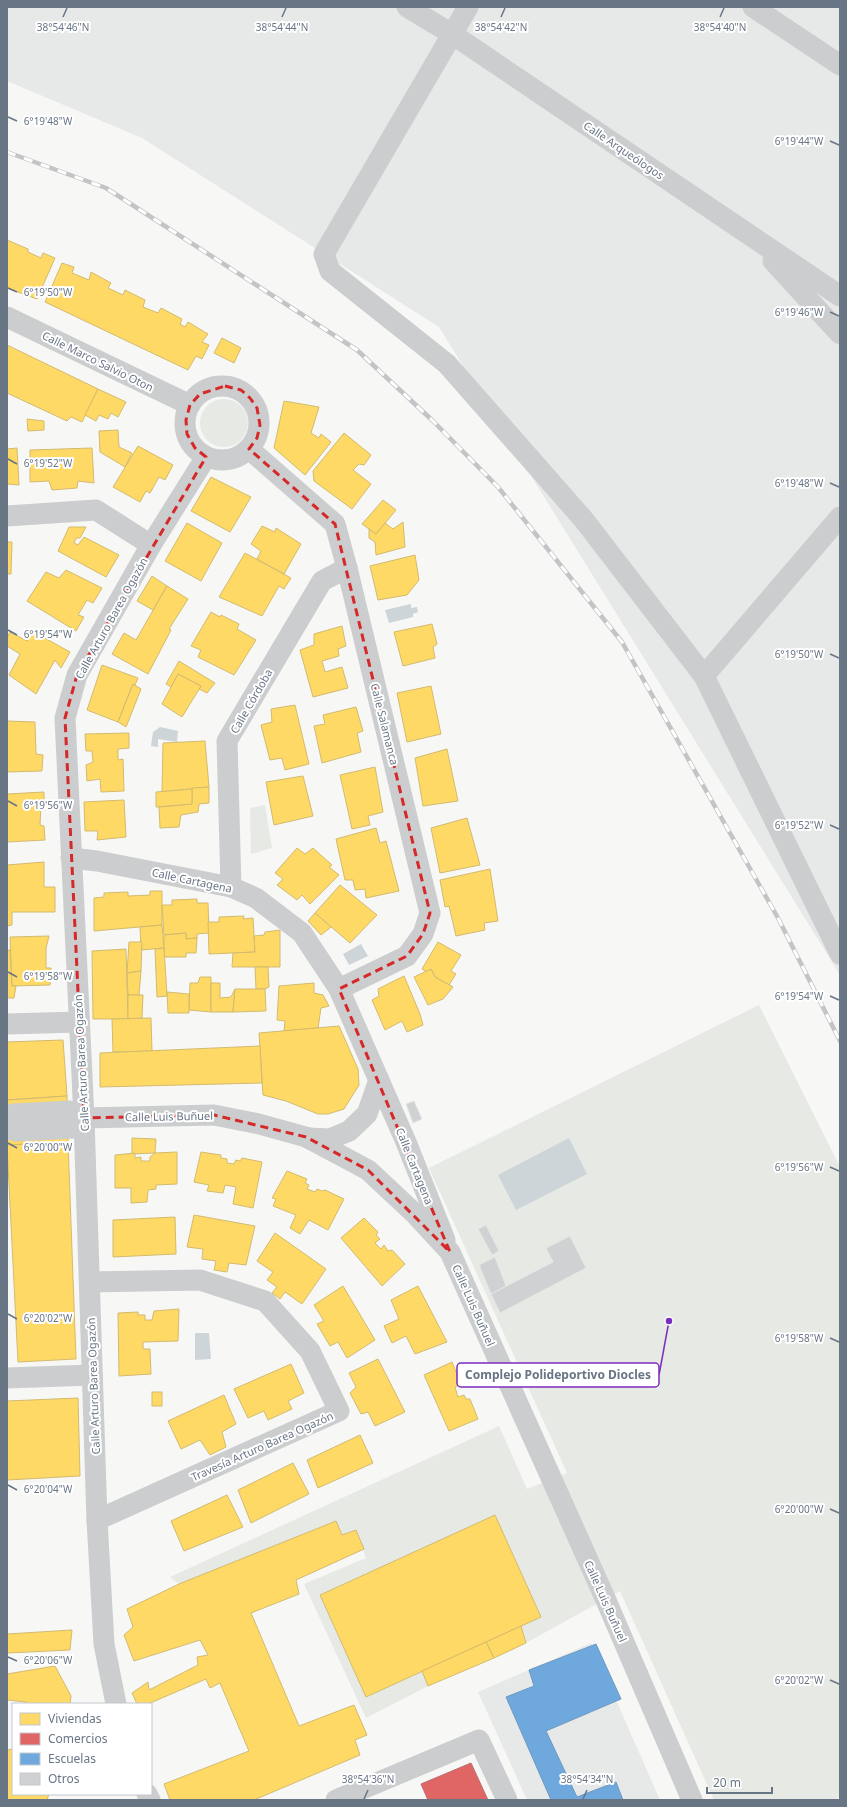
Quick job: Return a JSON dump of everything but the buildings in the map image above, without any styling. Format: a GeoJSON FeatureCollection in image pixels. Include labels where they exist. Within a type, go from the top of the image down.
{"type":"FeatureCollection","features":[{"type":"Feature","properties":{"kind":"street","name":"Calle Arqueólogos"},"geometry":{"type":"LineString","coordinates":[[407,7],[452,34],[840,296]]}},
{"type":"Feature","properties":{"kind":"street"},"geometry":{"type":"LineString","coordinates":[[468,7],[324,254],[330,271],[447,364],[584,520],[704,676],[840,954]]}},
{"type":"Feature","properties":{"kind":"street"},"geometry":{"type":"LineString","coordinates":[[753,7],[840,65]]}},
{"type":"Feature","properties":{"kind":"street"},"geometry":{"type":"LineString","coordinates":[[743,230],[822,312],[840,334]]}},
{"type":"Feature","properties":{"kind":"street","name":"Calle Marco Salvio Oton"},"geometry":{"type":"LineString","coordinates":[[7,317],[190,405]]}},
{"type":"Feature","properties":{"kind":"street"},"geometry":{"type":"LineString","coordinates":[[225,386],[241,390],[250,398],[257,408],[260,425],[257,438],[249,449],[239,456],[231,459],[218,460],[206,457],[195,448],[187,434],[186,420],[190,405],[200,394],[211,387],[225,386]]}},
{"type":"Feature","properties":{"kind":"street","name":"Calle Salamanca"},"geometry":{"type":"LineString","coordinates":[[249,449],[335,524],[347,568],[430,913],[423,934],[408,956],[339,989]]}},
{"type":"Feature","properties":{"kind":"street","name":"Calle Arturo Barea Ogazón"},"geometry":{"type":"LineString","coordinates":[[116,1703],[104,1644],[97,1520],[84,1118],[65,718],[77,675],[151,545],[206,457]]}},
{"type":"Feature","properties":{"kind":"street"},"geometry":{"type":"LineString","coordinates":[[7,516],[96,510],[151,545]]}},
{"type":"Feature","properties":{"kind":"street"},"geometry":{"type":"LineString","coordinates":[[704,676],[840,517]]}},
{"type":"Feature","properties":{"kind":"street","name":"Calle Córdoba"},"geometry":{"type":"LineString","coordinates":[[231,887],[227,741],[322,580],[347,568]]}},
{"type":"Feature","properties":{"kind":"street","name":"Calle Cartagena"},"geometry":{"type":"LineString","coordinates":[[71,858],[97,861],[231,887],[256,898],[302,933],[339,989],[379,1080],[450,1252]]}},
{"type":"Feature","properties":{"kind":"street"},"geometry":{"type":"LineString","coordinates":[[7,1024],[79,1022]]}},
{"type":"Feature","properties":{"kind":"street"},"geometry":{"type":"LineString","coordinates":[[306,1137],[330,1139],[349,1131],[367,1114],[379,1080]]}},
{"type":"Feature","properties":{"kind":"street"},"geometry":{"type":"LineString","coordinates":[[7,1116],[13,1114],[70,1111],[84,1118],[75,1128],[16,1131],[7,1128]]}},
{"type":"Feature","properties":{"kind":"street","name":"Calle Luis Buñuel"},"geometry":{"type":"LineString","coordinates":[[84,1118],[214,1114],[259,1124],[306,1137],[368,1170],[414,1214],[450,1252],[605,1598],[692,1800]]}},
{"type":"Feature","properties":{"kind":"street","name":"Travesía Arturo Barea Ogazón"},"geometry":{"type":"LineString","coordinates":[[90,1282],[200,1280],[265,1301],[310,1351],[339,1411],[97,1520]]}},
{"type":"Feature","properties":{"kind":"street"},"geometry":{"type":"LineString","coordinates":[[7,1378],[92,1375]]}},
{"type":"Feature","properties":{"kind":"street"},"geometry":{"type":"LineString","coordinates":[[336,1800],[479,1740],[507,1800]]}},
{"type":"Feature","properties":{"kind":"highlighted area"},"geometry":{"type":"Polygon","coordinates":[[[225,386],[241,390],[250,398],[257,408],[260,425],[257,438],[249,449],[335,524],[430,913],[423,934],[407,956],[339,989],[450,1252],[368,1170],[306,1137],[214,1115],[84,1118],[65,718],[77,675],[206,457],[195,448],[187,434],[186,420],[190,405],[200,394],[225,386]]]}},
{"type":"Feature","properties":{"kind":"shaded area"},"geometry":{"type":"Polygon","coordinates":[[[7,7],[838,7],[840,9],[840,975],[439,327],[142,138],[7,81],[7,7]]]}},
{"type":"Feature","properties":{"kind":"shaded area"},"geometry":{"type":"Polygon","coordinates":[[[219,399],[229,399],[238,403],[244,409],[248,418],[248,428],[244,437],[238,443],[229,447],[219,447],[210,443],[204,437],[200,428],[200,418],[204,409],[210,403],[219,399]]]}},
{"type":"Feature","properties":{"kind":"shaded area"},"geometry":{"type":"Polygon","coordinates":[[[411,604],[411,608],[417,607],[418,612],[413,614],[413,617],[389,623],[385,610],[411,604]]]}},
{"type":"Feature","properties":{"kind":"shaded area"},"geometry":{"type":"Polygon","coordinates":[[[160,727],[178,731],[177,742],[158,739],[158,747],[151,746],[153,732],[160,727]]]}},
{"type":"Feature","properties":{"kind":"shaded area"},"geometry":{"type":"Polygon","coordinates":[[[265,805],[272,848],[251,854],[250,808],[265,805]]]}},
{"type":"Feature","properties":{"kind":"shaded area"},"geometry":{"type":"Polygon","coordinates":[[[361,944],[368,956],[349,965],[343,954],[361,944]]]}},
{"type":"Feature","properties":{"kind":"shaded area"},"geometry":{"type":"Polygon","coordinates":[[[759,1005],[840,1167],[840,1797],[834,1800],[714,1800],[620,1591],[526,1643],[428,1686],[366,1718],[304,1584],[366,1558],[356,1530],[342,1535],[335,1521],[179,1584],[170,1577],[499,1426],[527,1489],[567,1473],[429,1168],[759,1005]]]}},
{"type":"Feature","properties":{"kind":"shaded area"},"geometry":{"type":"Polygon","coordinates":[[[569,1138],[587,1174],[516,1210],[498,1175],[569,1138]]]}},
{"type":"Feature","properties":{"kind":"shaded area"},"geometry":{"type":"Polygon","coordinates":[[[195,1333],[209,1333],[211,1359],[195,1360],[195,1333]]]}},
{"type":"Feature","properties":{"kind":"shaded area"},"geometry":{"type":"Polygon","coordinates":[[[591,1643],[660,1800],[527,1800],[478,1692],[591,1643]]]}},
{"type":"Feature","properties":{"kind":"railway"},"geometry":{"type":"LineString","coordinates":[[7,152],[106,188],[357,350],[433,421],[498,487],[622,642],[778,918],[840,1041]]}},
{"type":"Feature","properties":{"kind":"place","name":"Complejo Polideportivo Diocles"},"geometry":{"type":"Point","coordinates":[669,1321]}}]}
